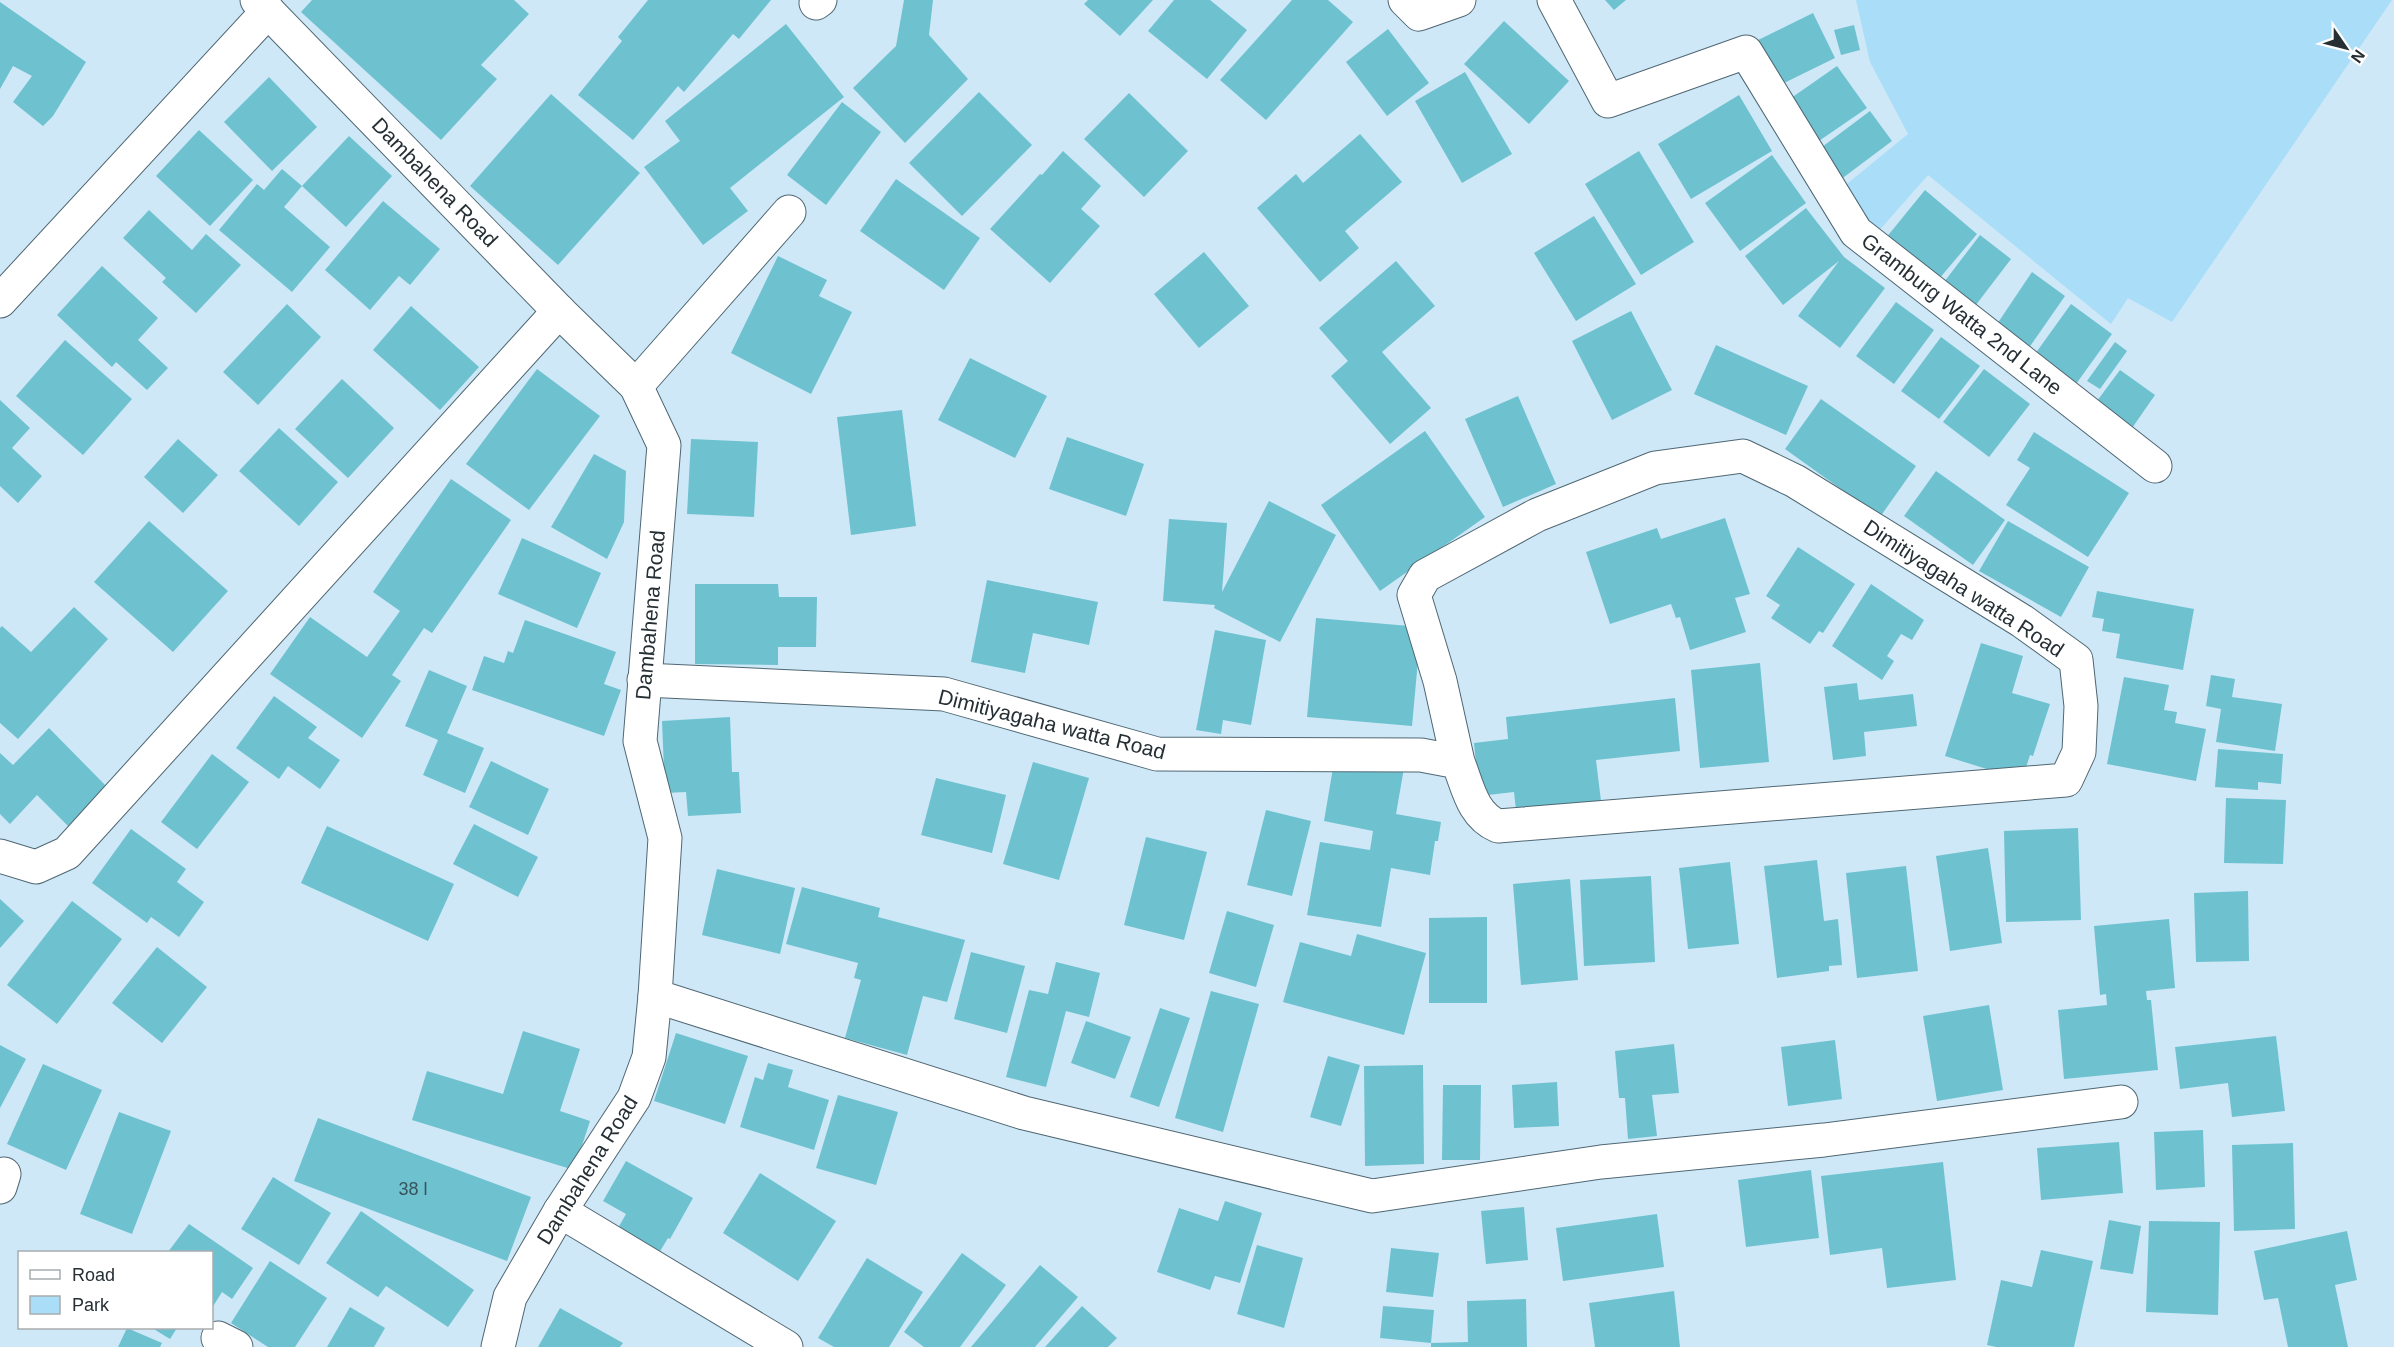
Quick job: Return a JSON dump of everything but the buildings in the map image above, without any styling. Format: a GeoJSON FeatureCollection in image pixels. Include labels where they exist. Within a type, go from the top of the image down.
{"type":"FeatureCollection","features":[{"type":"Feature","properties":{"kind":"street"},"geometry":{"type":"LineString","coordinates":[[1405,0],[1419,14],[1459,0]]}},
{"type":"Feature","properties":{"kind":"street","name":"Gramburg Watta 2nd Lane"},"geometry":{"type":"LineString","coordinates":[[1554,0],[1608,100],[1746,52],[1856,232],[2155,466]]}},
{"type":"Feature","properties":{"kind":"street"},"geometry":{"type":"LineString","coordinates":[[0,301],[263,5]]}},
{"type":"Feature","properties":{"kind":"street","name":"Dambahena Road"},"geometry":{"type":"LineString","coordinates":[[263,5],[559,311],[636,386],[664,445],[640,741],[665,838],[649,1057],[634,1098],[560,1211],[510,1297],[498,1347]]}},
{"type":"Feature","properties":{"kind":"street"},"geometry":{"type":"LineString","coordinates":[[636,386],[789,212]]}},
{"type":"Feature","properties":{"kind":"street"},"geometry":{"type":"LineString","coordinates":[[0,856],[36,867],[67,853],[559,311]]}},
{"type":"Feature","properties":{"kind":"street","name":"Dimitiyagaha watta Road"},"geometry":{"type":"LineString","coordinates":[[1743,456],[1795,481],[2022,621],[2076,660],[2081,706],[2079,752],[2066,780],[1498,826],[1487,821],[1478,813],[1458,762],[1440,681],[1414,595],[1418,585],[1425,576],[1537,515],[1656,468],[1743,456]]}},
{"type":"Feature","properties":{"kind":"street","name":"Dimitiyagaha watta Road"},"geometry":{"type":"LineString","coordinates":[[644,680],[944,694],[1157,754],[1421,755],[1458,762]]}},
{"type":"Feature","properties":{"kind":"street"},"geometry":{"type":"LineString","coordinates":[[655,996],[1024,1113],[1372,1196],[1600,1162],[1824,1140],[2121,1102]]}},
{"type":"Feature","properties":{"kind":"street"},"geometry":{"type":"LineString","coordinates":[[560,1211],[786,1347]]}},
{"type":"Feature","properties":{"kind":"green space"},"geometry":{"type":"Polygon","coordinates":[[[1856,0],[2392,0],[2172,322],[2128,298],[2111,324],[1928,175],[1877,233],[1842,188],[1908,134],[1870,62],[1856,0]]]}}]}
